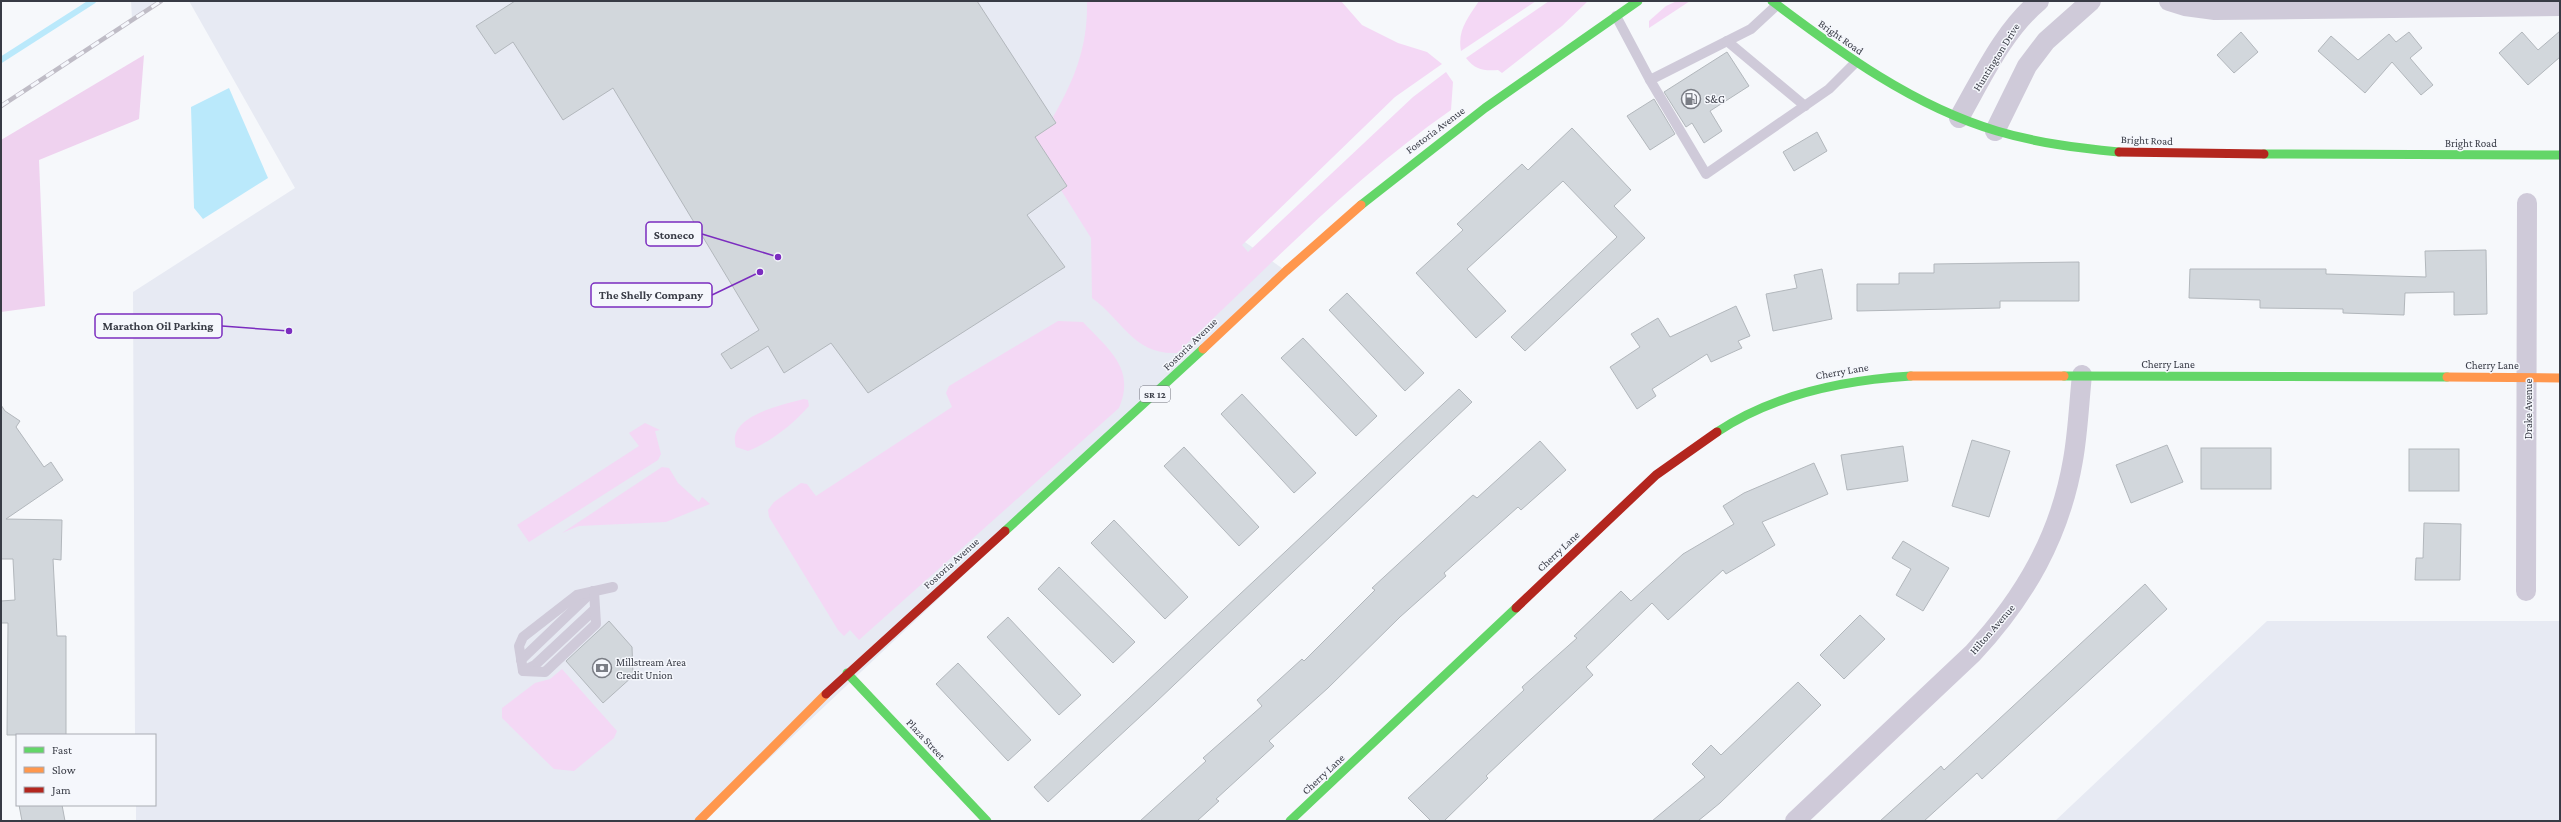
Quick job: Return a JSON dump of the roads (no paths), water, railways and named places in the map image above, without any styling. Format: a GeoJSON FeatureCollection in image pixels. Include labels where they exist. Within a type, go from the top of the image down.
{"type":"FeatureCollection","features":[{"type":"Feature","properties":{"kind":"main road","name":"Fostoria Avenue"},"geometry":{"type":"LineString","coordinates":[[699,821],[847,673],[1094,451],[1274,281],[1385,185],[1485,108],[1638,1]]}},
{"type":"Feature","properties":{"kind":"main road","name":"Bright Road"},"geometry":{"type":"LineString","coordinates":[[1774,3],[1856,62],[1925,102],[1959,118],[1995,131],[2082,148],[2133,153],[2560,155]]}},
{"type":"Feature","properties":{"kind":"main road","name":"Cherry Lane"},"geometry":{"type":"LineString","coordinates":[[1290,821],[1656,475],[1681,455],[1734,421],[1762,407],[1806,390],[1884,376],[2082,375],[2560,378]]}},
{"type":"Feature","properties":{"kind":"main road","name":"Plaza Street"},"geometry":{"type":"LineString","coordinates":[[847,673],[987,821]]}},
{"type":"Feature","properties":{"kind":"street","name":"Huntington Drive"},"geometry":{"type":"LineString","coordinates":[[1959,118],[2001,46],[2020,20],[2039,1]]}},
{"type":"Feature","properties":{"kind":"street"},"geometry":{"type":"LineString","coordinates":[[1995,131],[2027,66],[2046,41],[2091,1]]}},
{"type":"Feature","properties":{"kind":"street"},"geometry":{"type":"LineString","coordinates":[[2169,1],[2185,6],[2215,10],[2560,6]]}},
{"type":"Feature","properties":{"kind":"street","name":"Drake Avenue"},"geometry":{"type":"LineString","coordinates":[[2526,591],[2528,378],[2527,203]]}},
{"type":"Feature","properties":{"kind":"street","name":"Hilton Avenue"},"geometry":{"type":"LineString","coordinates":[[1795,821],[1973,653],[1994,630],[2032,578],[2052,537],[2067,490],[2074,458],[2082,375]]}},
{"type":"Feature","properties":{"kind":"lane"},"geometry":{"type":"LineString","coordinates":[[1650,80],[1751,29],[1774,3]]}},
{"type":"Feature","properties":{"kind":"lane"},"geometry":{"type":"LineString","coordinates":[[1616,16],[1650,80],[1706,174],[1828,89],[1856,62]]}},
{"type":"Feature","properties":{"kind":"lane"},"geometry":{"type":"LineString","coordinates":[[1727,41],[1805,106]]}},
{"type":"Feature","properties":{"kind":"lane"},"geometry":{"type":"LineString","coordinates":[[522,666],[519,646],[523,637],[576,595],[613,586]]}},
{"type":"Feature","properties":{"kind":"lane"},"geometry":{"type":"LineString","coordinates":[[522,666],[535,665],[595,609],[594,591]]}},
{"type":"Feature","properties":{"kind":"lane"},"geometry":{"type":"LineString","coordinates":[[522,666],[594,591]]}},
{"type":"Feature","properties":{"kind":"water"},"geometry":{"type":"Polygon","coordinates":[[[229,88],[268,178],[203,219],[194,208],[191,107],[229,88]]]}},
{"type":"Feature","properties":{"kind":"waterway"},"geometry":{"type":"LineString","coordinates":[[1,60],[93,1]]}},
{"type":"Feature","properties":{"kind":"railway"},"geometry":{"type":"LineString","coordinates":[[1,106],[161,1]]}},
{"type":"Feature","properties":{"kind":"place","name":"S&G"},"geometry":{"type":"Point","coordinates":[1691,99]}},
{"type":"Feature","properties":{"kind":"place","name":"Stoneco"},"geometry":{"type":"Point","coordinates":[778,257]}},
{"type":"Feature","properties":{"kind":"place","name":"The Shelly Company"},"geometry":{"type":"Point","coordinates":[760,272]}},
{"type":"Feature","properties":{"kind":"place","name":"Marathon Oil Parking"},"geometry":{"type":"Point","coordinates":[289,331]}},
{"type":"Feature","properties":{"kind":"place","name":"Millstream Area Credit Union"},"geometry":{"type":"Point","coordinates":[602,668]}}]}
